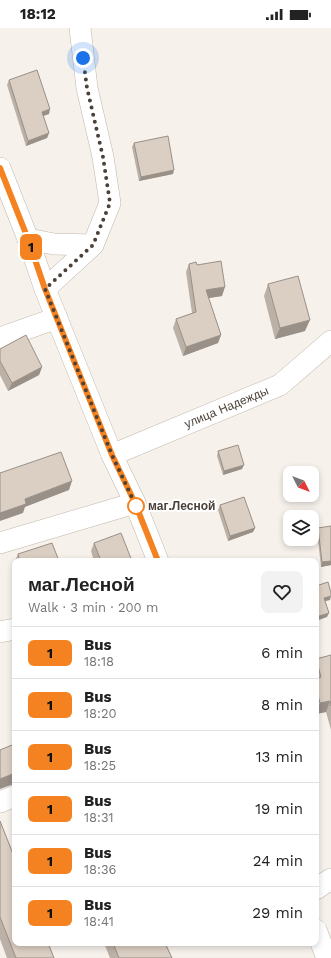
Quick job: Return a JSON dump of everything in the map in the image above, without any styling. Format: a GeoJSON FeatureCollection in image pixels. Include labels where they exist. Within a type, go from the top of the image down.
{"type":"FeatureCollection","features":[{"type":"Feature","properties":{"kind":"street"},"geometry":{"type":"LineString","coordinates":[[45,289],[93,245],[110,203],[103,157],[87,88],[80,28]]}},
{"type":"Feature","properties":{"kind":"street"},"geometry":{"type":"LineString","coordinates":[[0,168],[28,239],[45,289],[112,455],[135,503],[157,558]]}},
{"type":"Feature","properties":{"kind":"street"},"geometry":{"type":"LineString","coordinates":[[28,239],[54,244],[93,245]]}},
{"type":"Feature","properties":{"kind":"street"},"geometry":{"type":"LineString","coordinates":[[0,338],[57,318]]}},
{"type":"Feature","properties":{"kind":"street","name":"улица Надежды"},"geometry":{"type":"LineString","coordinates":[[112,455],[280,385],[331,341]]}},
{"type":"Feature","properties":{"kind":"street"},"geometry":{"type":"LineString","coordinates":[[0,542],[135,503]]}},
{"type":"Feature","properties":{"kind":"street"},"geometry":{"type":"LineString","coordinates":[[0,632],[12,630]]}},
{"type":"Feature","properties":{"kind":"street"},"geometry":{"type":"LineString","coordinates":[[0,802],[12,797]]}},
{"type":"Feature","properties":{"kind":"street"},"geometry":{"type":"LineString","coordinates":[[319,887],[331,879]]}},
{"type":"Feature","properties":{"kind":"street"},"geometry":{"type":"LineString","coordinates":[[319,938],[327,958]]}},
{"type":"Feature","properties":{"kind":"building"},"geometry":{"type":"Polygon","coordinates":[[[37,70],[50,109],[42,112],[49,133],[28,141],[9,80],[37,70]]]}},
{"type":"Feature","properties":{"kind":"building"},"geometry":{"type":"Polygon","coordinates":[[[168,136],[174,170],[141,177],[134,143],[168,136]]]}},
{"type":"Feature","properties":{"kind":"building"},"geometry":{"type":"Polygon","coordinates":[[[221,261],[225,287],[206,290],[221,335],[186,347],[176,319],[196,312],[189,264],[196,262],[197,265],[221,261]]]}},
{"type":"Feature","properties":{"kind":"building"},"geometry":{"type":"Polygon","coordinates":[[[298,276],[310,320],[280,328],[268,284],[298,276]]]}},
{"type":"Feature","properties":{"kind":"building"},"geometry":{"type":"Polygon","coordinates":[[[26,335],[42,367],[12,383],[0,361],[0,349],[26,335]]]}},
{"type":"Feature","properties":{"kind":"building"},"geometry":{"type":"Polygon","coordinates":[[[238,445],[244,465],[224,471],[218,451],[238,445]]]}},
{"type":"Feature","properties":{"kind":"building"},"geometry":{"type":"Polygon","coordinates":[[[61,452],[72,481],[25,499],[26,504],[0,513],[0,473],[61,452]]]}},
{"type":"Feature","properties":{"kind":"building"},"geometry":{"type":"Polygon","coordinates":[[[244,497],[255,528],[230,536],[220,505],[244,497]]]}},
{"type":"Feature","properties":{"kind":"building"},"geometry":{"type":"Polygon","coordinates":[[[331,526],[331,561],[322,562],[319,528],[331,526]]]}},
{"type":"Feature","properties":{"kind":"building"},"geometry":{"type":"Polygon","coordinates":[[[121,533],[131,558],[100,558],[94,543],[121,533]]]}},
{"type":"Feature","properties":{"kind":"building"},"geometry":{"type":"Polygon","coordinates":[[[52,543],[58,558],[19,558],[18,554],[52,543]]]}},
{"type":"Feature","properties":{"kind":"building"},"geometry":{"type":"Polygon","coordinates":[[[328,582],[331,596],[324,598],[329,613],[319,616],[319,585],[328,582]]]}},
{"type":"Feature","properties":{"kind":"building"},"geometry":{"type":"Polygon","coordinates":[[[331,655],[331,706],[330,701],[320,703],[319,699],[319,678],[321,677],[319,670],[319,658],[331,655]]]}},
{"type":"Feature","properties":{"kind":"building"},"geometry":{"type":"Polygon","coordinates":[[[12,745],[12,774],[0,779],[0,750],[12,745]]]}},
{"type":"Feature","properties":{"kind":"building"},"geometry":{"type":"Polygon","coordinates":[[[0,821],[12,851],[12,946],[49,946],[54,958],[16,958],[0,917],[0,821]]]}},
{"type":"Feature","properties":{"kind":"building"},"geometry":{"type":"Polygon","coordinates":[[[114,946],[166,946],[172,958],[119,958],[114,946]]]}},
{"type":"Feature","properties":{"kind":"bus line","name":"1"},"geometry":{"type":"LineString","coordinates":[[0,168],[28,239],[45,289],[112,455],[135,503],[157,558]]}},
{"type":"Feature","properties":{"kind":"place","name":"маг.Лесной"},"geometry":{"type":"Point","coordinates":[136,506]}},
{"type":"Feature","properties":{"kind":"route"},"geometry":{"type":"LineString","coordinates":[[83,58],[87,88],[103,157],[110,203],[93,245],[45,289],[112,455],[136,506]]}}]}
